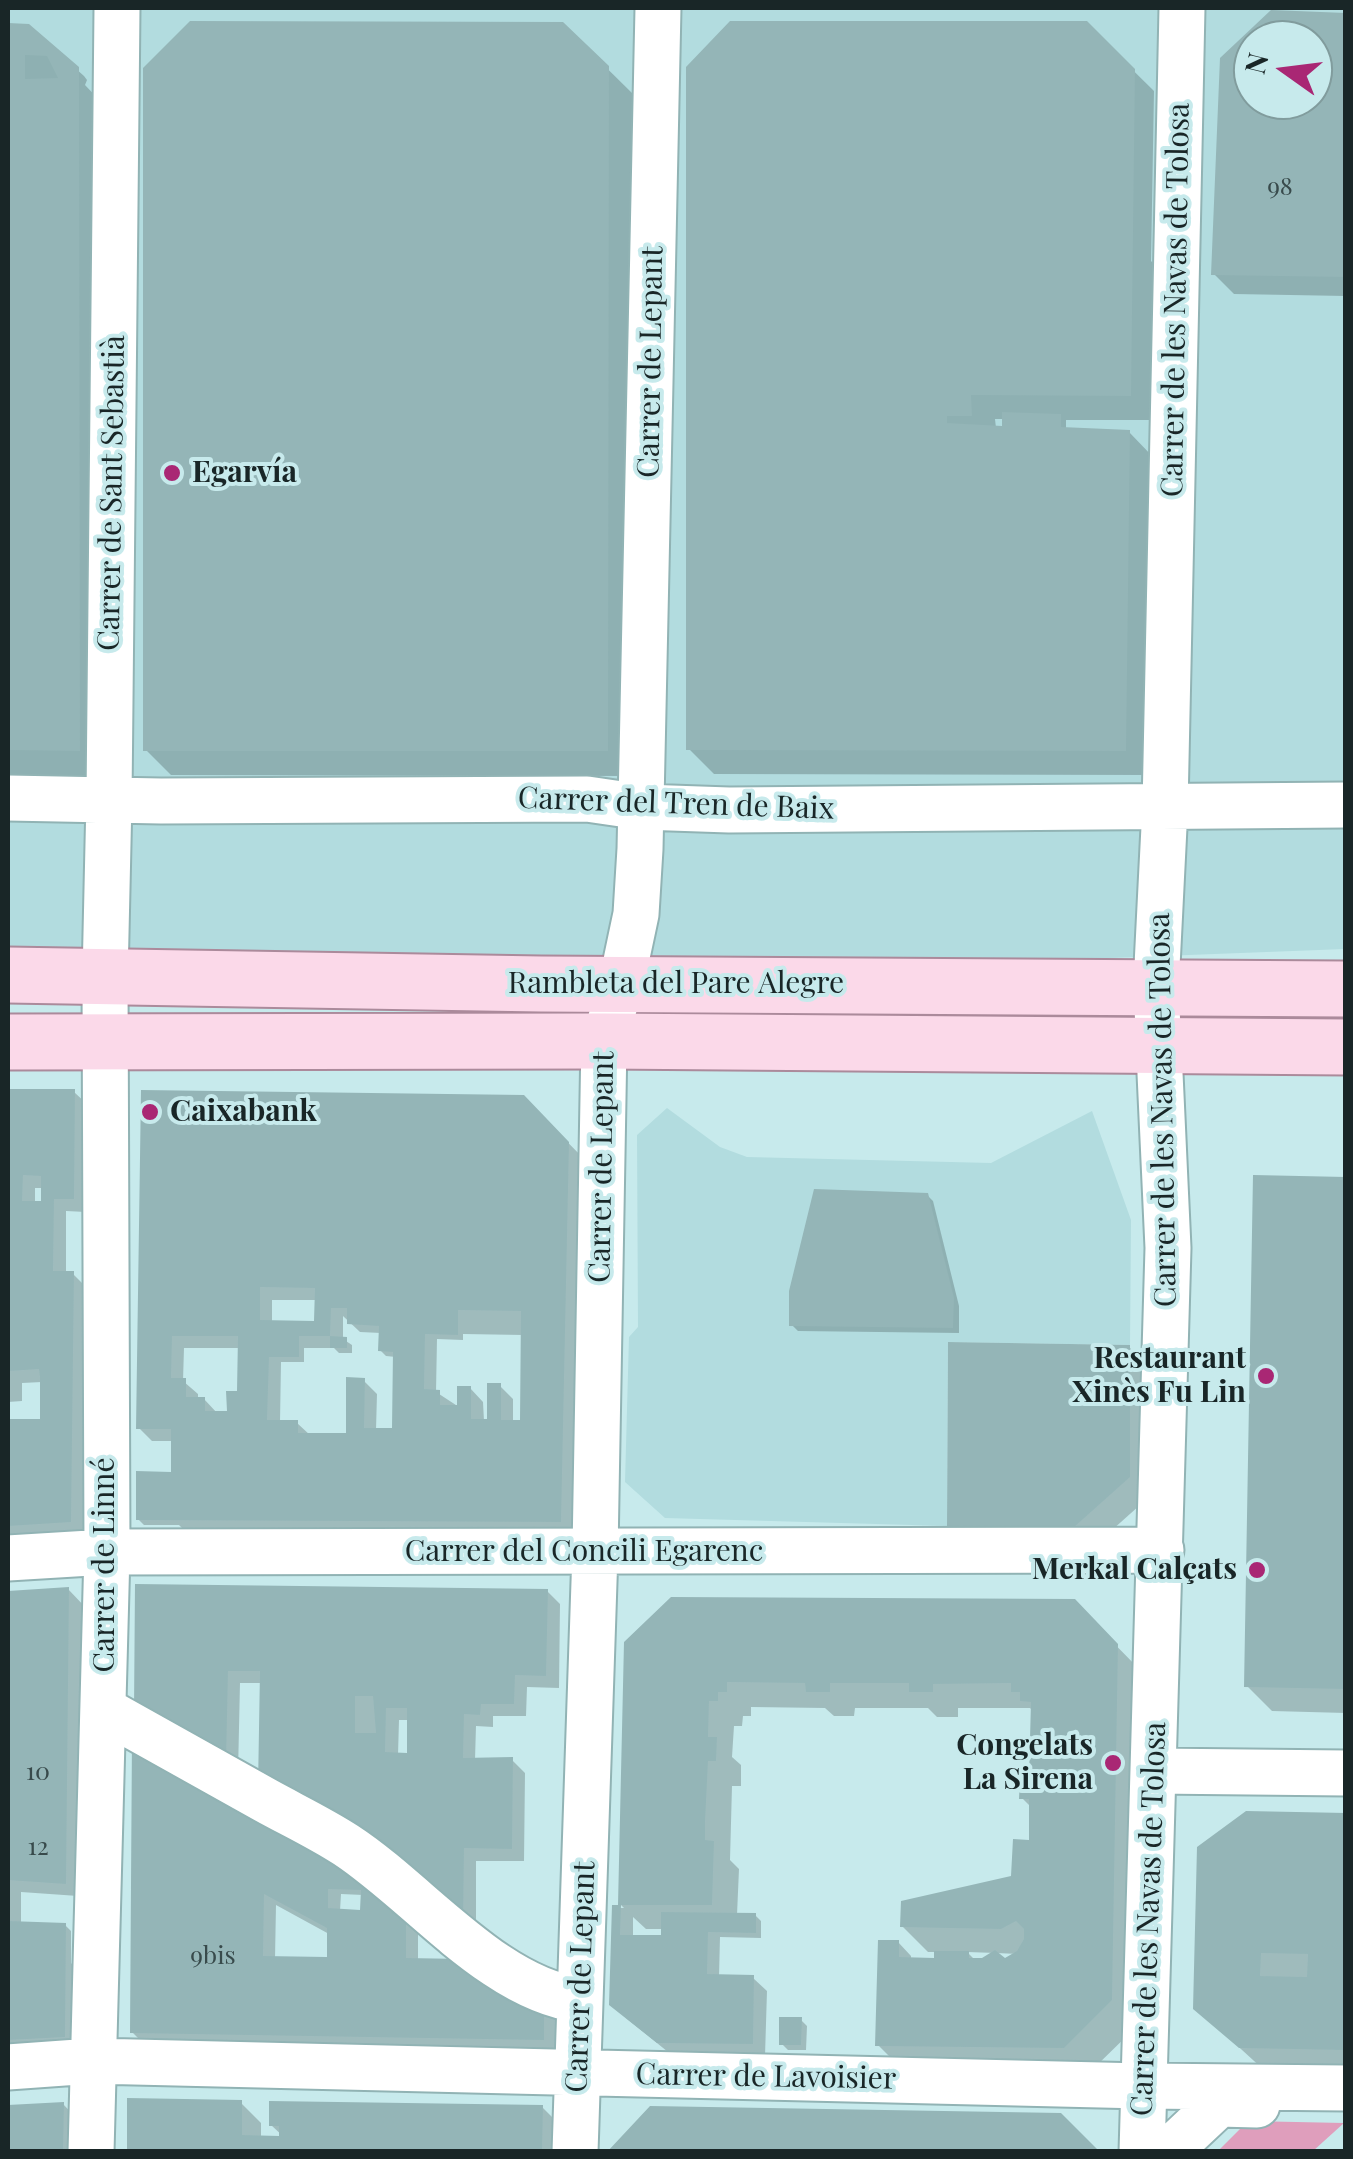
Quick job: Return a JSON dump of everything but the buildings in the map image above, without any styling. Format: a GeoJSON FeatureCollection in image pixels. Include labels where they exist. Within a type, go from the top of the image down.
{"type":"FeatureCollection","features":[{"type":"Feature","properties":{"kind":"main road","name":"Rambleta del Pare Alegre"},"geometry":{"type":"LineString","coordinates":[[8,975],[621,985],[1346,989]]}},
{"type":"Feature","properties":{"kind":"main road","name":"Rambleta del Pare Alegre"},"geometry":{"type":"LineString","coordinates":[[8,1042],[604,1041],[1346,1048]]}},
{"type":"Feature","properties":{"kind":"street","name":"Carrer de Sant Sebastià"},"geometry":{"type":"LineString","coordinates":[[104,978],[110,799],[117,8]]}},
{"type":"Feature","properties":{"kind":"street","name":"Carrer de Lepant"},"geometry":{"type":"LineString","coordinates":[[575,2152],[595,1552],[604,1041],[638,905],[642,807],[658,8]]}},
{"type":"Feature","properties":{"kind":"street","name":"Carrer de les Navas de Tolosa"},"geometry":{"type":"LineString","coordinates":[[1142,2152],[1168,1248],[1156,986],[1164,806],[1182,8]]}},
{"type":"Feature","properties":{"kind":"street","name":"Carrer del Tren de Baix"},"geometry":{"type":"LineString","coordinates":[[8,798],[588,799],[642,807],[746,810],[1346,805]]}},
{"type":"Feature","properties":{"kind":"street","name":"Carrer de Linné"},"geometry":{"type":"LineString","coordinates":[[91,2152],[107,1552],[104,978]]}},
{"type":"Feature","properties":{"kind":"street","name":"Carrer del Concili Egarenc"},"geometry":{"type":"LineString","coordinates":[[8,1558],[107,1552],[1161,1550]]}},
{"type":"Feature","properties":{"kind":"street"},"geometry":{"type":"LineString","coordinates":[[104,1710],[346,1845],[505,1972],[556,1998],[580,2000]]}},
{"type":"Feature","properties":{"kind":"street"},"geometry":{"type":"LineString","coordinates":[[1153,1770],[1346,1773]]}},
{"type":"Feature","properties":{"kind":"street","name":"Carrer de Lavoisier"},"geometry":{"type":"LineString","coordinates":[[8,2067],[92,2061],[1346,2088]]}},
{"type":"Feature","properties":{"kind":"street"},"geometry":{"type":"LineString","coordinates":[[1168,2152],[1219,2104],[1346,2109]]}},
{"type":"Feature","properties":{"kind":"shaded area"},"geometry":{"type":"Polygon","coordinates":[[[8,8],[1345,8],[1345,949],[120,996],[8,995],[8,8]]]}},
{"type":"Feature","properties":{"kind":"shaded area"},"geometry":{"type":"Polygon","coordinates":[[[667,1108],[720,1147],[747,1157],[991,1163],[1092,1111],[1131,1220],[1130,1345],[948,1342],[947,1526],[665,1518],[625,1482],[629,1337],[638,1327],[637,1135],[667,1108]]]}},
{"type":"Feature","properties":{"kind":"shaded area"},"geometry":{"type":"Polygon","coordinates":[[[1248,2121],[1344,2123],[1313,2151],[1217,2152],[1248,2121]]]}},
{"type":"Feature","properties":{"kind":"place","name":"Egarvía"},"geometry":{"type":"Point","coordinates":[172,473]}},
{"type":"Feature","properties":{"kind":"place","name":"Caixabank"},"geometry":{"type":"Point","coordinates":[150,1112]}},
{"type":"Feature","properties":{"kind":"place","name":"Restaurant Xinès Fu Lin"},"geometry":{"type":"Point","coordinates":[1266,1376]}},
{"type":"Feature","properties":{"kind":"place","name":"Merkal Calçats"},"geometry":{"type":"Point","coordinates":[1257,1570]}},
{"type":"Feature","properties":{"kind":"place","name":"Congelats La Sirena"},"geometry":{"type":"Point","coordinates":[1113,1763]}}]}
